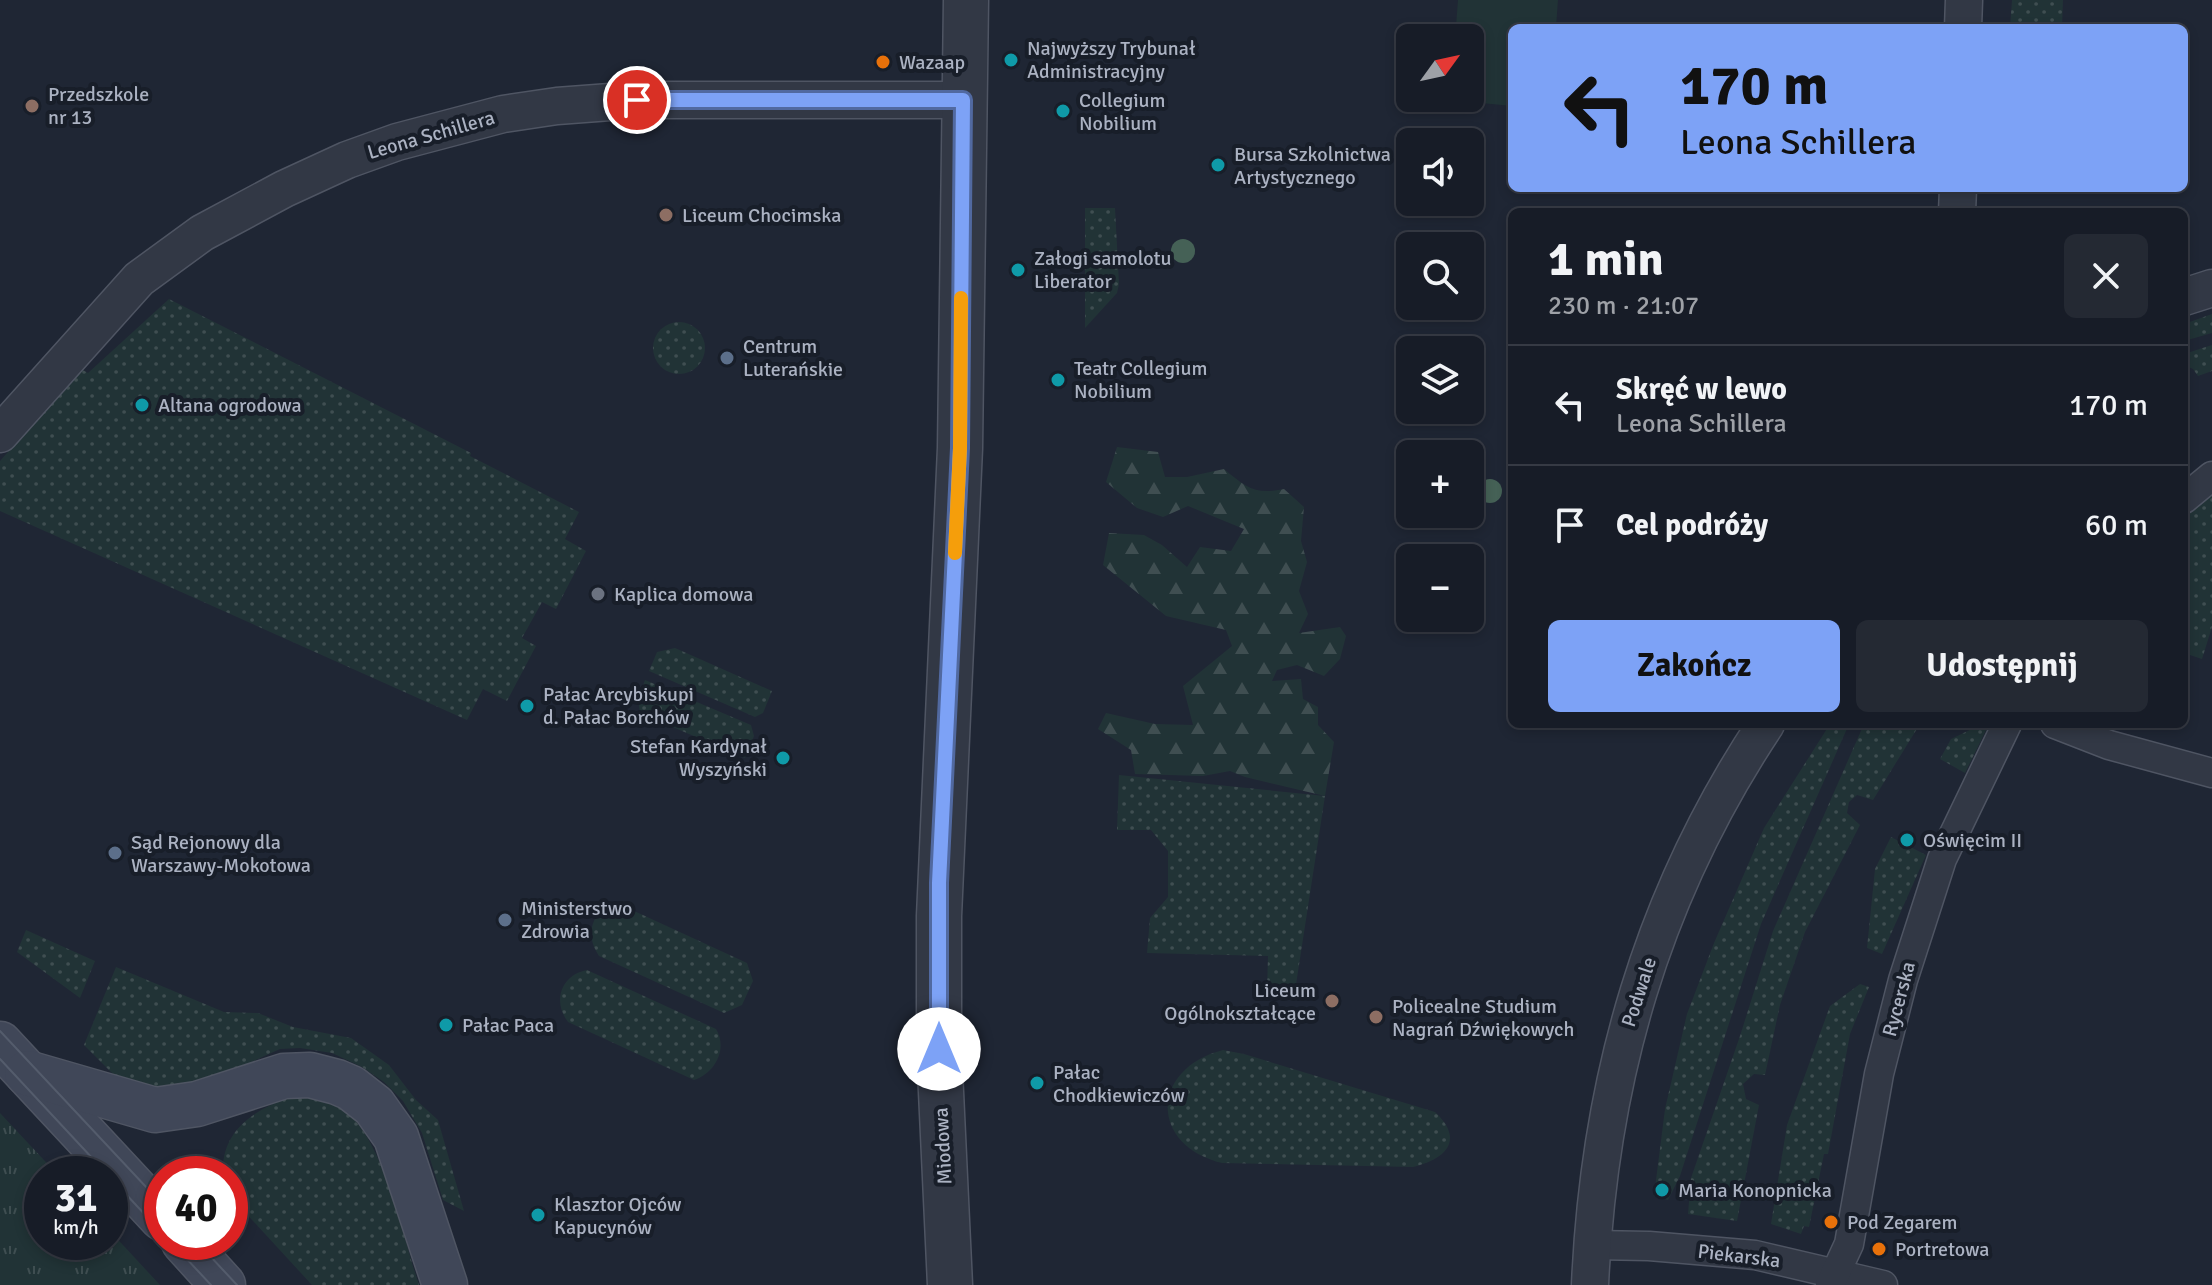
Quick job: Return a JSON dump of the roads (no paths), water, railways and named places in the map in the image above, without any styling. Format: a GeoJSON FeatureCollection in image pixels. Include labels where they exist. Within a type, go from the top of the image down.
{"type":"FeatureCollection","features":[{"type":"Feature","properties":{"kind":"main road"},"geometry":{"type":"LineString","coordinates":[[14,1059],[144,1199]]}},
{"type":"Feature","properties":{"kind":"main road"},"geometry":{"type":"LineString","coordinates":[[14,1059],[155,1110],[197,1104],[284,1076],[310,1075],[351,1088],[374,1106],[396,1137],[445,1285]]}},
{"type":"Feature","properties":{"kind":"main road"},"geometry":{"type":"LineString","coordinates":[[200,1260],[223,1285]]}},
{"type":"Feature","properties":{"kind":"street","name":"Miodowa"},"geometry":{"type":"LineString","coordinates":[[950,1285],[939,1049],[939,894],[960,448],[966,0]]}},
{"type":"Feature","properties":{"kind":"street"},"geometry":{"type":"LineString","coordinates":[[1963,24],[1964,0]]}},
{"type":"Feature","properties":{"kind":"street","name":"Leona Schillera"},"geometry":{"type":"LineString","coordinates":[[0,434],[139,279],[202,233],[347,160],[397,142],[503,114],[589,103],[637,100],[963,100]]}},
{"type":"Feature","properties":{"kind":"street"},"geometry":{"type":"LineString","coordinates":[[2188,296],[2212,288]]}},
{"type":"Feature","properties":{"kind":"street"},"geometry":{"type":"LineString","coordinates":[[2188,496],[2212,476]]}},
{"type":"Feature","properties":{"kind":"street","name":"Podwale"},"geometry":{"type":"LineString","coordinates":[[1590,1285],[1600,1162],[1629,1018],[1662,920],[1694,847],[1734,772],[1763,728]]}},
{"type":"Feature","properties":{"kind":"street","name":"Rycerska"},"geometry":{"type":"LineString","coordinates":[[1832,1279],[1849,1244],[1879,1074],[1903,980],[1942,859],[2005,728]]}},
{"type":"Feature","properties":{"kind":"street"},"geometry":{"type":"LineString","coordinates":[[2065,728],[2109,745],[2212,773]]}},
{"type":"Feature","properties":{"kind":"street","name":"Piekarska"},"geometry":{"type":"LineString","coordinates":[[1593,1245],[1649,1246],[1755,1255],[1832,1279],[1883,1285]]}},
{"type":"Feature","properties":{"kind":"tram line"},"geometry":{"type":"LineString","coordinates":[[0,1031],[144,1185]]}},
{"type":"Feature","properties":{"kind":"tram line"},"geometry":{"type":"LineString","coordinates":[[0,1059],[90,1156]]}},
{"type":"Feature","properties":{"kind":"tram line"},"geometry":{"type":"LineString","coordinates":[[128,1196],[144,1214]]}},
{"type":"Feature","properties":{"kind":"tram line"},"geometry":{"type":"LineString","coordinates":[[188,1260],[211,1285]]}},
{"type":"Feature","properties":{"kind":"tram line"},"geometry":{"type":"LineString","coordinates":[[214,1260],[237,1285]]}},
{"type":"Feature","properties":{"kind":"place","name":"Najwyższy Trybunał Administracyjny"},"geometry":{"type":"Point","coordinates":[1011,60]}},
{"type":"Feature","properties":{"kind":"place","name":"Wazaap"},"geometry":{"type":"Point","coordinates":[883,62]}},
{"type":"Feature","properties":{"kind":"place","name":"Przedszkole nr 13"},"geometry":{"type":"Point","coordinates":[32,106]}},
{"type":"Feature","properties":{"kind":"place","name":"Collegium Nobilium"},"geometry":{"type":"Point","coordinates":[1063,111]}},
{"type":"Feature","properties":{"kind":"place","name":"Bursa Szkolnictwa Artystycznego"},"geometry":{"type":"Point","coordinates":[1218,165]}},
{"type":"Feature","properties":{"kind":"place","name":"Liceum Chocimska"},"geometry":{"type":"Point","coordinates":[666,215]}},
{"type":"Feature","properties":{"kind":"place","name":"Załogi samolotu Liberator"},"geometry":{"type":"Point","coordinates":[1018,270]}},
{"type":"Feature","properties":{"kind":"place","name":"Centrum Luterańskie"},"geometry":{"type":"Point","coordinates":[727,358]}},
{"type":"Feature","properties":{"kind":"place","name":"Teatr Collegium Nobilium"},"geometry":{"type":"Point","coordinates":[1058,380]}},
{"type":"Feature","properties":{"kind":"place","name":"Altana ogrodowa"},"geometry":{"type":"Point","coordinates":[142,405]}},
{"type":"Feature","properties":{"kind":"place","name":"Kaplica domowa"},"geometry":{"type":"Point","coordinates":[598,594]}},
{"type":"Feature","properties":{"kind":"place","name":"Pałac Arcybiskupi d. Pałac Borchów"},"geometry":{"type":"Point","coordinates":[527,706]}},
{"type":"Feature","properties":{"kind":"place","name":"Stefan Kardynał Wyszyński"},"geometry":{"type":"Point","coordinates":[783,758]}},
{"type":"Feature","properties":{"kind":"place","name":"Oświęcim II"},"geometry":{"type":"Point","coordinates":[1907,840]}},
{"type":"Feature","properties":{"kind":"place","name":"Sąd Rejonowy dla Warszawy-Mokotowa"},"geometry":{"type":"Point","coordinates":[115,853]}},
{"type":"Feature","properties":{"kind":"place","name":"Ministerstwo Zdrowia"},"geometry":{"type":"Point","coordinates":[505,920]}},
{"type":"Feature","properties":{"kind":"place","name":"Liceum Ogólnokształcące"},"geometry":{"type":"Point","coordinates":[1332,1001]}},
{"type":"Feature","properties":{"kind":"place","name":"Policealne Studium Nagrań Dźwiękowych"},"geometry":{"type":"Point","coordinates":[1376,1017]}},
{"type":"Feature","properties":{"kind":"place","name":"Pałac Paca"},"geometry":{"type":"Point","coordinates":[446,1025]}},
{"type":"Feature","properties":{"kind":"place","name":"Pałac Chodkiewiczów"},"geometry":{"type":"Point","coordinates":[1037,1083]}},
{"type":"Feature","properties":{"kind":"place","name":"Maria Konopnicka"},"geometry":{"type":"Point","coordinates":[1662,1190]}},
{"type":"Feature","properties":{"kind":"place","name":"Klasztor Ojców Kapucynów"},"geometry":{"type":"Point","coordinates":[538,1215]}},
{"type":"Feature","properties":{"kind":"place","name":"Pod Zegarem"},"geometry":{"type":"Point","coordinates":[1831,1222]}},
{"type":"Feature","properties":{"kind":"place","name":"Portretowa"},"geometry":{"type":"Point","coordinates":[1879,1249]}}]}
